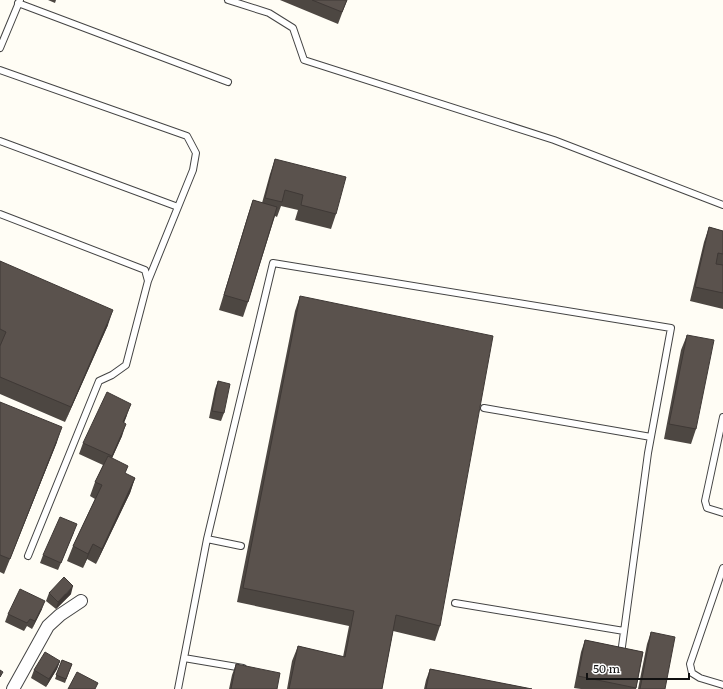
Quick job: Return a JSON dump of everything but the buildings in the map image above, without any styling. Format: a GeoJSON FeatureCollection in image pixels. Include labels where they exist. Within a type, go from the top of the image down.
{"type":"FeatureCollection","features":[{"type":"Feature","properties":{"kind":"street"},"geometry":{"type":"LineString","coordinates":[[13,689],[48,626],[60,615],[81,600]]}},
{"type":"Feature","properties":{"kind":"lane"},"geometry":{"type":"LineString","coordinates":[[228,0],[269,13],[293,28],[304,60],[554,140],[723,205]]}},
{"type":"Feature","properties":{"kind":"lane"},"geometry":{"type":"LineString","coordinates":[[0,48],[19,2],[228,82]]}},
{"type":"Feature","properties":{"kind":"lane"},"geometry":{"type":"LineString","coordinates":[[0,70],[187,136],[196,153],[193,170],[148,281],[126,365],[112,375],[99,381],[28,556]]}},
{"type":"Feature","properties":{"kind":"lane"},"geometry":{"type":"LineString","coordinates":[[0,141],[178,207]]}},
{"type":"Feature","properties":{"kind":"lane"},"geometry":{"type":"LineString","coordinates":[[0,214],[145,270],[148,281]]}},
{"type":"Feature","properties":{"kind":"lane"},"geometry":{"type":"LineString","coordinates":[[178,689],[208,539],[273,263],[671,328],[651,437],[621,660]]}},
{"type":"Feature","properties":{"kind":"lane"},"geometry":{"type":"LineString","coordinates":[[484,408],[651,437]]}},
{"type":"Feature","properties":{"kind":"lane"},"geometry":{"type":"LineString","coordinates":[[723,416],[705,501],[707,508],[723,513]]}},
{"type":"Feature","properties":{"kind":"lane"},"geometry":{"type":"LineString","coordinates":[[208,539],[241,546]]}},
{"type":"Feature","properties":{"kind":"lane"},"geometry":{"type":"LineString","coordinates":[[723,568],[690,664],[692,673],[700,678],[723,685]]}},
{"type":"Feature","properties":{"kind":"lane"},"geometry":{"type":"LineString","coordinates":[[455,603],[624,630]]}},
{"type":"Feature","properties":{"kind":"lane"},"geometry":{"type":"LineString","coordinates":[[184,658],[250,669]]}}]}
